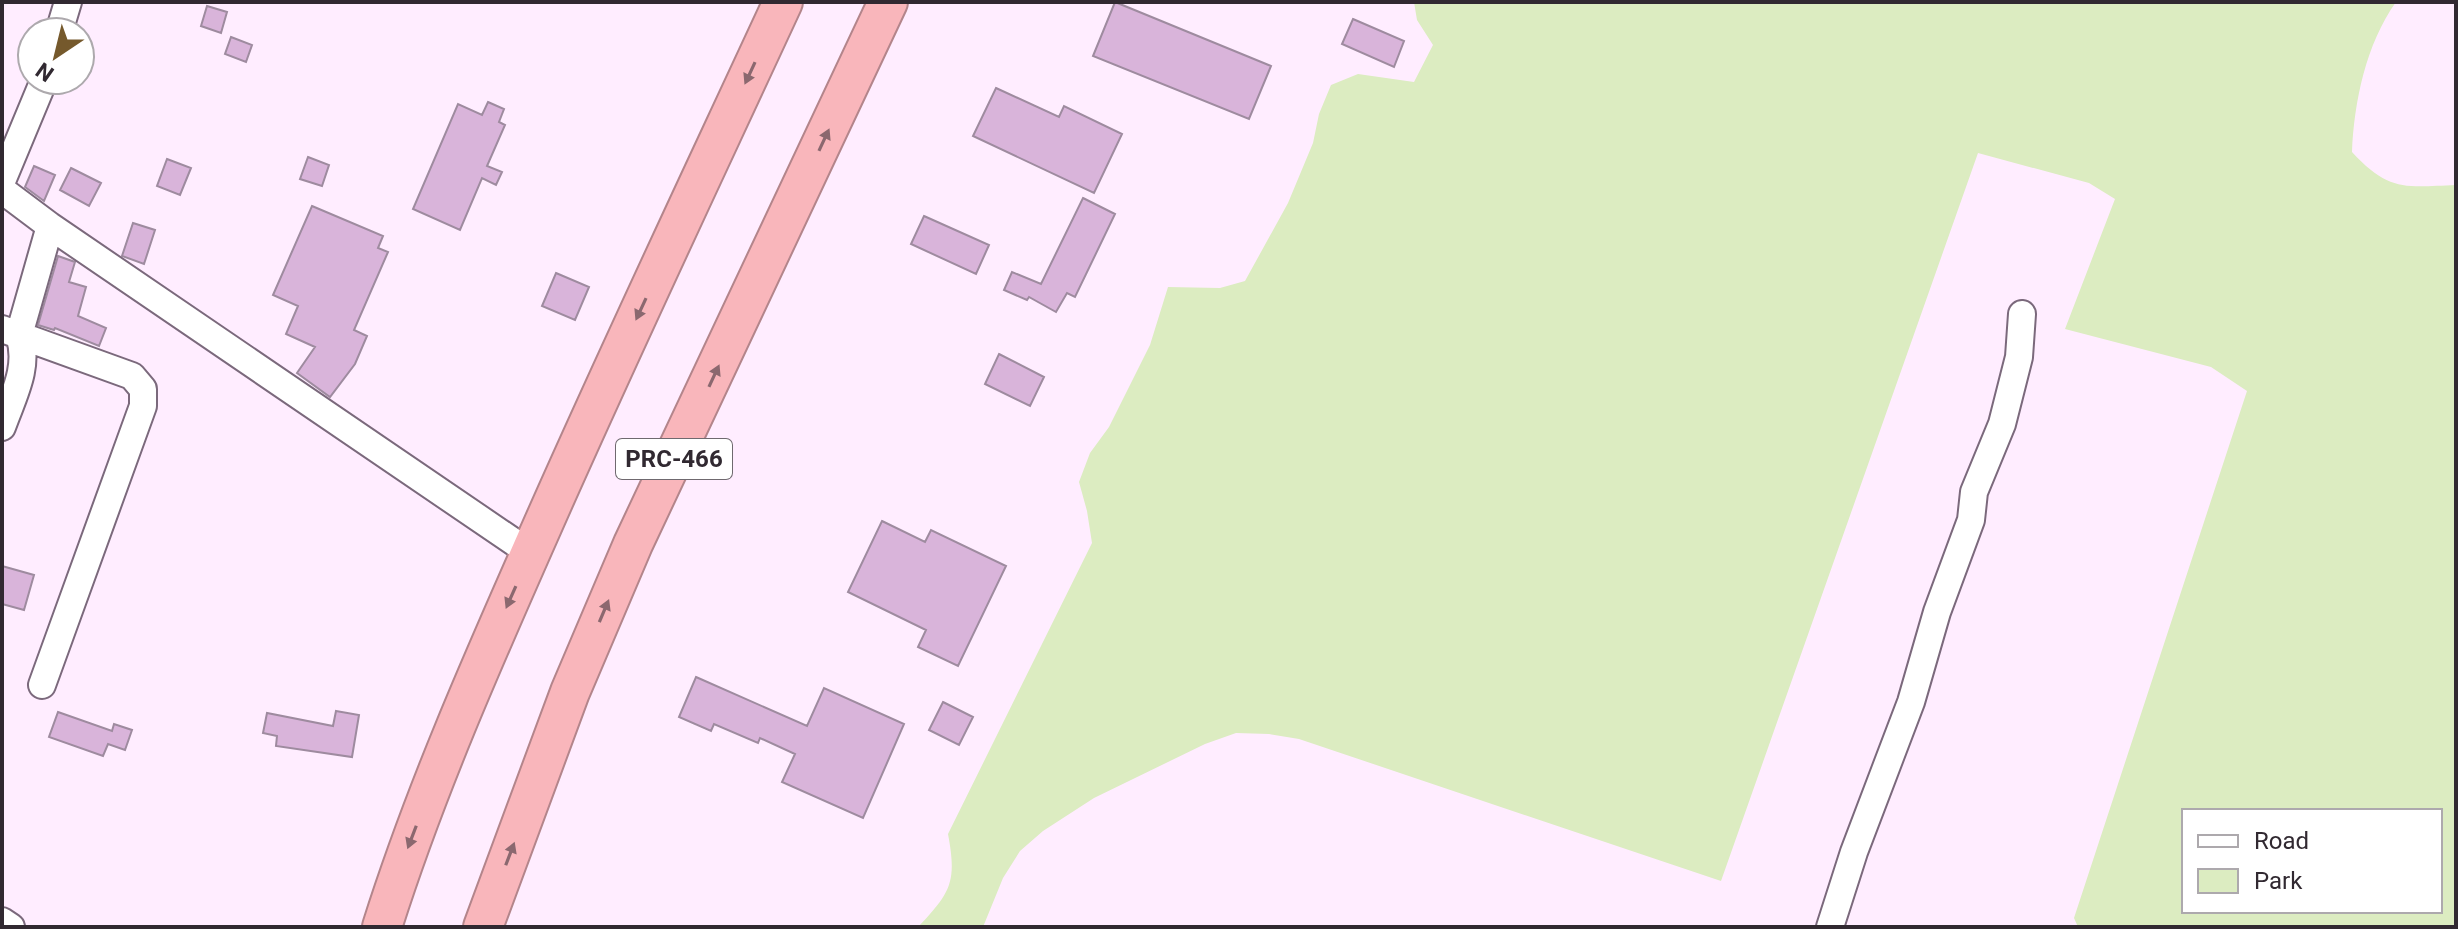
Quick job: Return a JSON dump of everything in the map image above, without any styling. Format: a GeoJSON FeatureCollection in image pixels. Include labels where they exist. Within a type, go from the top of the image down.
{"type":"FeatureCollection","features":[{"type":"Feature","properties":{"kind":"highway","name":"PRC-466"},"geometry":{"type":"LineString","coordinates":[[382,927],[402,863],[458,718],[530,553],[783,2]]}},
{"type":"Feature","properties":{"kind":"highway","name":"PRC-466"},"geometry":{"type":"LineString","coordinates":[[483,927],[570,692],[633,544],[888,2]]}},
{"type":"Feature","properties":{"kind":"street"},"geometry":{"type":"LineString","coordinates":[[2,181],[37,96]]}},
{"type":"Feature","properties":{"kind":"street"},"geometry":{"type":"LineString","coordinates":[[2,190],[50,226],[530,553]]}},
{"type":"Feature","properties":{"kind":"street"},"geometry":{"type":"LineString","coordinates":[[11,332],[50,226]]}},
{"type":"Feature","properties":{"kind":"street"},"geometry":{"type":"LineString","coordinates":[[1830,927],[1854,852],[1911,702],[1937,612],[1971,520],[1974,492],[2002,424],[2019,357],[2022,314]]}},
{"type":"Feature","properties":{"kind":"street"},"geometry":{"type":"LineString","coordinates":[[2,427],[25,363],[24,350],[11,332]]}},
{"type":"Feature","properties":{"kind":"street"},"geometry":{"type":"LineString","coordinates":[[11,332],[132,376],[143,389],[143,406],[42,685]]}},
{"type":"Feature","properties":{"kind":"street"},"geometry":{"type":"LineString","coordinates":[[2,921],[11,927]]}},
{"type":"Feature","properties":{"kind":"green space"},"geometry":{"type":"Polygon","coordinates":[[[1414,2],[2396,2],[2369,55],[2359,94],[2352,152],[2388,181],[2410,186],[2456,185],[2456,927],[2078,927],[2074,918],[2247,391],[2211,367],[2065,329],[2115,199],[2089,183],[1978,153],[1721,881],[1299,739],[1236,733],[1205,744],[1094,798],[1043,831],[1020,851],[1003,878],[983,927],[918,927],[938,904],[949,885],[952,864],[948,834],[1092,543],[1079,482],[1090,453],[1109,427],[1150,345],[1168,287],[1220,288],[1245,281],[1288,203],[1313,143],[1319,114],[1331,85],[1358,74],[1414,82],[1433,45],[1417,20],[1414,2]]]}},
{"type":"Feature","properties":{"kind":"building"},"geometry":{"type":"Polygon","coordinates":[[[1115,2],[1271,66],[1249,119],[1093,56],[1115,2]]]}},
{"type":"Feature","properties":{"kind":"building"},"geometry":{"type":"Polygon","coordinates":[[[207,6],[227,12],[221,33],[201,26],[207,6]]]}},
{"type":"Feature","properties":{"kind":"building"},"geometry":{"type":"Polygon","coordinates":[[[1353,19],[1404,41],[1394,67],[1342,44],[1353,19]]]}},
{"type":"Feature","properties":{"kind":"building"},"geometry":{"type":"Polygon","coordinates":[[[231,37],[252,45],[246,62],[225,54],[231,37]]]}},
{"type":"Feature","properties":{"kind":"building"},"geometry":{"type":"Polygon","coordinates":[[[996,88],[1059,117],[1064,106],[1122,134],[1094,193],[973,136],[996,88]]]}},
{"type":"Feature","properties":{"kind":"building"},"geometry":{"type":"Polygon","coordinates":[[[488,102],[504,109],[499,122],[505,125],[487,166],[502,172],[496,185],[482,178],[460,230],[413,209],[458,104],[482,115],[488,102]]]}},
{"type":"Feature","properties":{"kind":"building"},"geometry":{"type":"Polygon","coordinates":[[[308,157],[329,165],[322,186],[300,179],[308,157]]]}},
{"type":"Feature","properties":{"kind":"building"},"geometry":{"type":"Polygon","coordinates":[[[167,159],[191,168],[180,195],[157,186],[167,159]]]}},
{"type":"Feature","properties":{"kind":"building"},"geometry":{"type":"Polygon","coordinates":[[[34,166],[55,175],[44,201],[25,187],[34,166]]]}},
{"type":"Feature","properties":{"kind":"building"},"geometry":{"type":"Polygon","coordinates":[[[71,168],[101,183],[89,206],[60,190],[71,168]]]}},
{"type":"Feature","properties":{"kind":"building"},"geometry":{"type":"Polygon","coordinates":[[[1083,198],[1115,214],[1075,297],[1067,293],[1056,312],[1029,297],[1027,300],[1004,290],[1012,272],[1041,284],[1083,198]]]}},
{"type":"Feature","properties":{"kind":"building"},"geometry":{"type":"Polygon","coordinates":[[[312,206],[383,236],[378,248],[388,252],[354,330],[367,336],[355,364],[330,397],[297,373],[315,347],[286,334],[298,306],[273,295],[312,206]]]}},
{"type":"Feature","properties":{"kind":"building"},"geometry":{"type":"Polygon","coordinates":[[[924,216],[989,245],[976,274],[911,244],[924,216]]]}},
{"type":"Feature","properties":{"kind":"building"},"geometry":{"type":"Polygon","coordinates":[[[133,223],[155,230],[144,264],[122,256],[133,223]]]}},
{"type":"Feature","properties":{"kind":"building"},"geometry":{"type":"Polygon","coordinates":[[[58,256],[75,262],[69,282],[86,287],[78,316],[106,328],[99,346],[55,328],[38,325],[58,256]]]}},
{"type":"Feature","properties":{"kind":"building"},"geometry":{"type":"Polygon","coordinates":[[[556,273],[589,287],[575,320],[542,306],[556,273]]]}},
{"type":"Feature","properties":{"kind":"building"},"geometry":{"type":"Polygon","coordinates":[[[999,354],[1044,377],[1030,406],[985,384],[999,354]]]}},
{"type":"Feature","properties":{"kind":"building"},"geometry":{"type":"Polygon","coordinates":[[[882,521],[925,542],[931,530],[1006,566],[958,666],[918,647],[926,630],[848,592],[882,521]]]}},
{"type":"Feature","properties":{"kind":"building"},"geometry":{"type":"Polygon","coordinates":[[[2,566],[34,575],[24,610],[2,604],[2,566]]]}},
{"type":"Feature","properties":{"kind":"building"},"geometry":{"type":"Polygon","coordinates":[[[696,677],[807,726],[824,688],[904,724],[863,818],[782,782],[795,754],[760,738],[758,743],[714,724],[711,731],[679,717],[696,677]]]}},
{"type":"Feature","properties":{"kind":"building"},"geometry":{"type":"Polygon","coordinates":[[[943,702],[973,717],[959,745],[929,730],[943,702]]]}},
{"type":"Feature","properties":{"kind":"building"},"geometry":{"type":"Polygon","coordinates":[[[336,711],[359,715],[352,757],[276,746],[277,736],[263,733],[267,713],[333,726],[336,711]]]}},
{"type":"Feature","properties":{"kind":"building"},"geometry":{"type":"Polygon","coordinates":[[[58,712],[112,731],[114,724],[132,730],[125,750],[108,744],[103,756],[49,737],[58,712]]]}}]}
